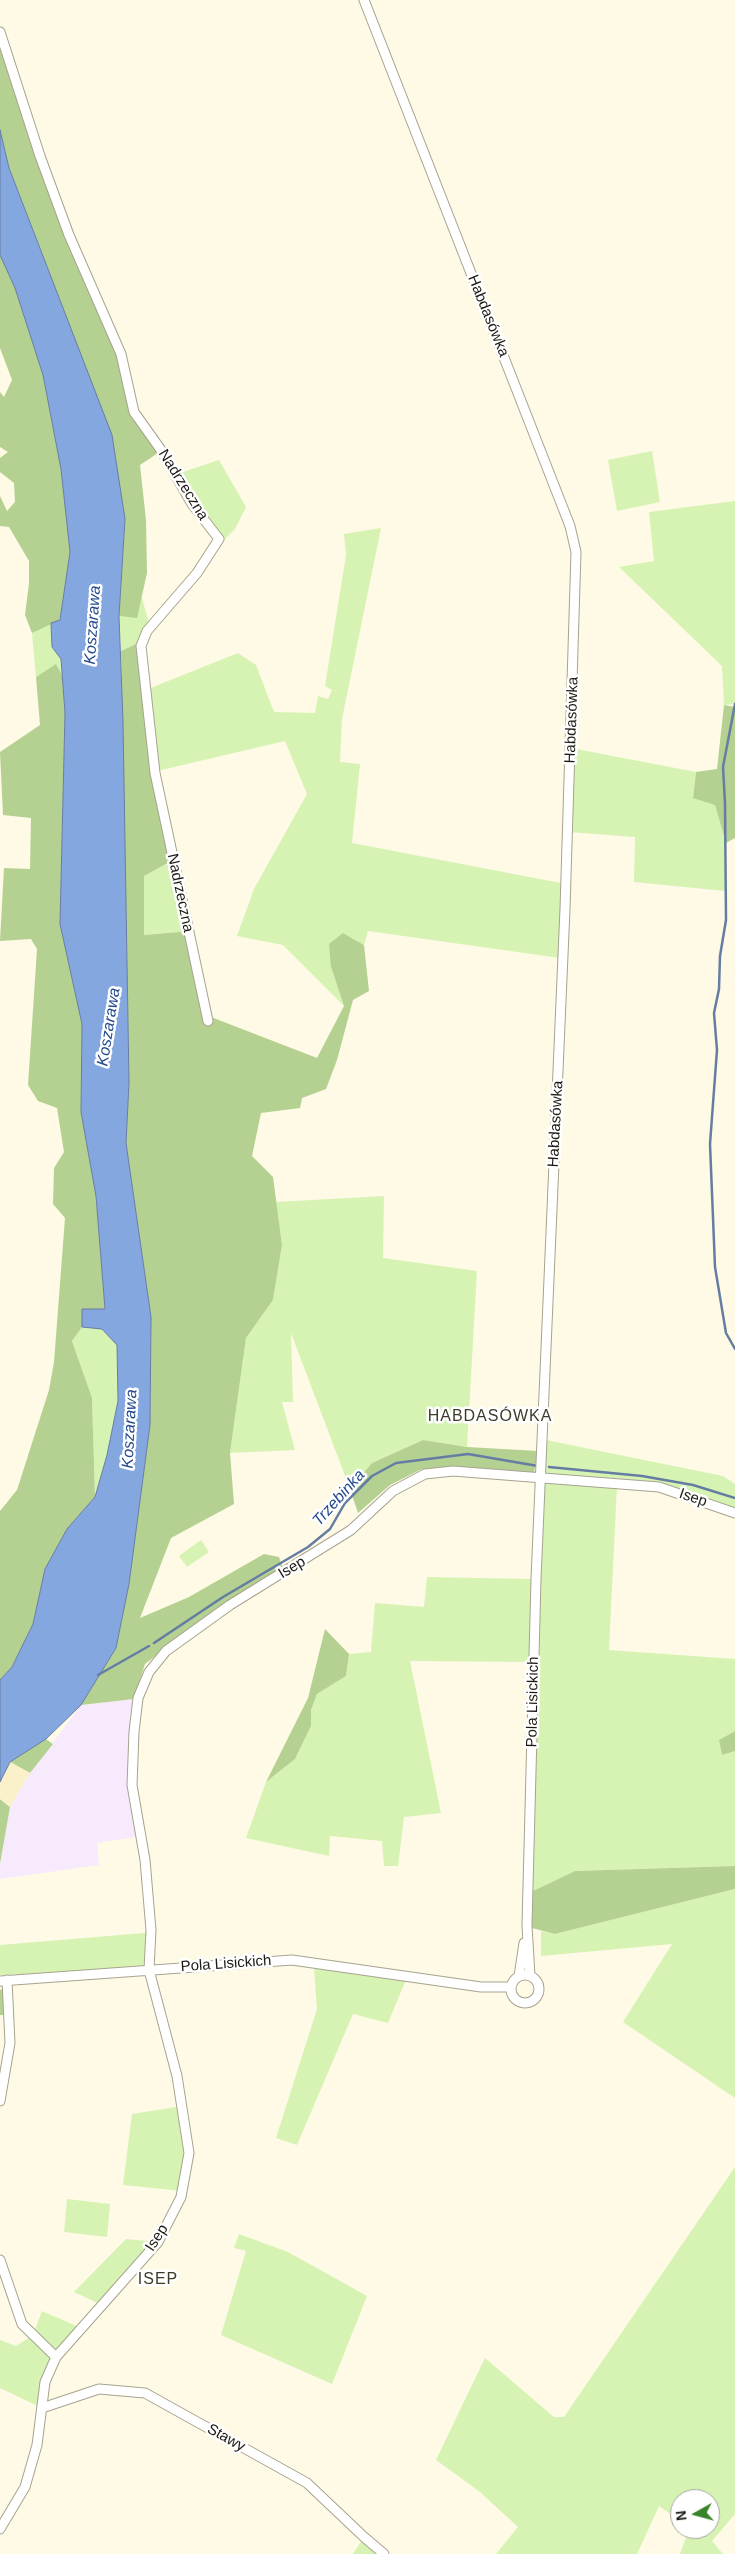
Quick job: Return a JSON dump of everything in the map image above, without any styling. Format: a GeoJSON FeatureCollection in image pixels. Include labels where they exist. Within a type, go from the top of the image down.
{"type":"FeatureCollection","features":[{"type":"Feature","properties":{"kind":"street","name":"Habdasówka"},"geometry":{"type":"LineString","coordinates":[[364,0],[570,526],[576,552],[566,909],[540,1460],[542,1478]]}},
{"type":"Feature","properties":{"kind":"street","name":"Nadrzeczna"},"geometry":{"type":"LineString","coordinates":[[0,32],[40,156],[70,235],[122,354],[125,378],[134,412],[161,450],[192,504],[220,539],[197,573],[147,631],[141,646],[155,773],[208,1021]]}},
{"type":"Feature","properties":{"kind":"street","name":"Isep"},"geometry":{"type":"LineString","coordinates":[[0,2528],[25,2487],[37,2445],[46,2382],[56,2357],[158,2242],[181,2198],[189,2152],[177,2076],[149,1970],[151,1930],[145,1860],[132,1785],[134,1732],[138,1698],[149,1672],[166,1651],[230,1605],[345,1535],[393,1491],[425,1474],[454,1471],[659,1487],[735,1513]]}},
{"type":"Feature","properties":{"kind":"street","name":"Pola Lisickich"},"geometry":{"type":"LineString","coordinates":[[530,1976],[527,1926],[536,1579],[542,1478]]}},
{"type":"Feature","properties":{"kind":"street","name":"Pola Lisickich"},"geometry":{"type":"LineString","coordinates":[[519,1976],[527,1926]]}},
{"type":"Feature","properties":{"kind":"street","name":"Pola Lisickich"},"geometry":{"type":"LineString","coordinates":[[149,1970],[292,1960],[481,1987],[511,1987]]}},
{"type":"Feature","properties":{"kind":"street"},"geometry":{"type":"LineString","coordinates":[[0,2102],[10,2044],[4,1980],[149,1970]]}},
{"type":"Feature","properties":{"kind":"street"},"geometry":{"type":"LineString","coordinates":[[519,1976],[530,1976],[538,1981],[540,1990],[533,2002],[524,2004],[515,2000],[511,1987],[519,1976]]}},
{"type":"Feature","properties":{"kind":"street"},"geometry":{"type":"LineString","coordinates":[[0,2260],[22,2324],[56,2357]]}},
{"type":"Feature","properties":{"kind":"street","name":"Stawy"},"geometry":{"type":"LineString","coordinates":[[42,2408],[98,2389],[145,2393],[307,2483],[364,2538],[384,2554]]}},
{"type":"Feature","properties":{"kind":"shaded area"},"geometry":{"type":"Polygon","coordinates":[[[134,1699],[129,1732],[128,1785],[136,1837],[97,1843],[99,1865],[0,1879],[0,1864],[10,1807],[30,1773],[81,1705],[134,1699]]]}},
{"type":"Feature","properties":{"kind":"green space"},"geometry":{"type":"Polygon","coordinates":[[[0,42],[38,158],[119,355],[131,413],[158,453],[140,465],[146,520],[147,573],[137,618],[119,616],[125,519],[46,264],[9,168],[0,130],[0,42]]]}},
{"type":"Feature","properties":{"kind":"green space"},"geometry":{"type":"Polygon","coordinates":[[[0,255],[15,288],[43,375],[61,469],[70,552],[60,620],[32,633],[25,615],[29,583],[29,561],[9,527],[0,526],[0,496],[7,511],[15,502],[14,483],[0,472],[0,458],[8,452],[0,447],[0,392],[4,397],[12,380],[0,348],[0,255]]]}},
{"type":"Feature","properties":{"kind":"green space"},"geometry":{"type":"Polygon","coordinates":[[[652,451],[660,502],[617,511],[608,460],[652,451]]]}},
{"type":"Feature","properties":{"kind":"green space"},"geometry":{"type":"Polygon","coordinates":[[[219,460],[246,507],[235,529],[225,539],[219,539],[174,475],[219,460]]]}},
{"type":"Feature","properties":{"kind":"green space"},"geometry":{"type":"Polygon","coordinates":[[[735,501],[735,704],[724,705],[722,666],[619,567],[654,561],[649,512],[735,501]]]}},
{"type":"Feature","properties":{"kind":"green space"},"geometry":{"type":"Polygon","coordinates":[[[381,528],[342,719],[340,762],[360,764],[352,843],[566,884],[560,958],[368,931],[364,945],[343,933],[331,967],[344,1006],[283,945],[237,936],[254,889],[307,794],[285,741],[157,771],[148,689],[238,653],[256,665],[274,712],[315,713],[318,696],[328,699],[332,690],[325,686],[346,555],[344,534],[381,528]]]}},
{"type":"Feature","properties":{"kind":"green space"},"geometry":{"type":"Polygon","coordinates":[[[141,595],[149,623],[141,664],[138,664],[136,644],[121,651],[119,616],[136,617],[141,595]]]}},
{"type":"Feature","properties":{"kind":"green space"},"geometry":{"type":"Polygon","coordinates":[[[51,623],[52,647],[61,659],[62,675],[55,665],[36,677],[32,633],[51,623]]]}},
{"type":"Feature","properties":{"kind":"green space"},"geometry":{"type":"Polygon","coordinates":[[[136,644],[152,774],[170,862],[144,876],[144,935],[191,931],[211,1017],[317,1058],[344,1006],[331,967],[329,944],[343,933],[364,945],[369,991],[353,1000],[337,1060],[326,1089],[302,1098],[300,1108],[261,1113],[252,1156],[273,1177],[282,1245],[273,1300],[246,1338],[230,1453],[234,1504],[171,1538],[140,1618],[189,1597],[264,1554],[279,1557],[283,1568],[229,1600],[145,1664],[134,1699],[81,1705],[116,1648],[129,1584],[150,1425],[151,1317],[126,1143],[129,1083],[121,651],[136,644]]]}},
{"type":"Feature","properties":{"kind":"green space"},"geometry":{"type":"Polygon","coordinates":[[[56,664],[62,675],[65,713],[60,924],[82,1024],[81,1112],[96,1196],[105,1310],[82,1309],[82,1327],[72,1341],[92,1398],[95,1497],[67,1529],[45,1569],[33,1624],[12,1667],[0,1680],[0,1511],[17,1490],[49,1390],[54,1362],[65,1218],[53,1204],[54,1168],[64,1152],[57,1108],[38,1101],[28,1085],[37,949],[31,939],[0,941],[4,868],[30,869],[31,818],[3,815],[0,752],[40,725],[36,677],[56,664]]]}},
{"type":"Feature","properties":{"kind":"green space"},"geometry":{"type":"Polygon","coordinates":[[[724,705],[735,707],[735,838],[726,843],[715,805],[693,798],[696,772],[717,769],[724,705]]]}},
{"type":"Feature","properties":{"kind":"green space"},"geometry":{"type":"Polygon","coordinates":[[[571,748],[696,772],[693,797],[715,804],[726,843],[725,891],[634,882],[635,837],[568,832],[571,748]]]}},
{"type":"Feature","properties":{"kind":"green space"},"geometry":{"type":"Polygon","coordinates":[[[173,861],[191,931],[144,935],[144,876],[173,861]]]}},
{"type":"Feature","properties":{"kind":"green space"},"geometry":{"type":"Polygon","coordinates":[[[384,1196],[383,1258],[477,1271],[467,1447],[423,1440],[372,1463],[350,1489],[291,1333],[293,1402],[282,1402],[295,1450],[230,1453],[246,1338],[273,1300],[282,1245],[276,1202],[384,1196]]]}},
{"type":"Feature","properties":{"kind":"green space"},"geometry":{"type":"Polygon","coordinates":[[[82,1327],[102,1328],[117,1345],[118,1401],[107,1455],[95,1497],[92,1398],[72,1341],[82,1327]]]}},
{"type":"Feature","properties":{"kind":"green space"},"geometry":{"type":"Polygon","coordinates":[[[541,1439],[723,1476],[735,1484],[735,1513],[659,1487],[617,1485],[609,1650],[735,1659],[735,1731],[719,1740],[722,1755],[735,1751],[735,1866],[575,1871],[533,1891],[532,1928],[531,1651],[530,1662],[410,1661],[441,1813],[404,1817],[398,1866],[384,1866],[382,1841],[330,1836],[329,1856],[246,1838],[266,1782],[295,1759],[311,1726],[311,1710],[317,1694],[346,1676],[349,1654],[371,1652],[375,1603],[424,1607],[427,1577],[531,1579],[542,1478],[541,1439]]]}},
{"type":"Feature","properties":{"kind":"green space"},"geometry":{"type":"Polygon","coordinates":[[[423,1440],[467,1447],[538,1451],[534,1473],[422,1469],[390,1485],[358,1513],[350,1489],[372,1463],[423,1440]]]}},
{"type":"Feature","properties":{"kind":"green space"},"geometry":{"type":"Polygon","coordinates":[[[201,1540],[209,1552],[187,1567],[179,1556],[201,1540]]]}},
{"type":"Feature","properties":{"kind":"green space"},"geometry":{"type":"Polygon","coordinates":[[[325,1629],[349,1654],[346,1676],[317,1694],[311,1710],[311,1726],[295,1759],[266,1782],[308,1698],[325,1629]]]}},
{"type":"Feature","properties":{"kind":"green space"},"geometry":{"type":"Polygon","coordinates":[[[735,1731],[735,1751],[722,1755],[719,1740],[735,1731]]]}},
{"type":"Feature","properties":{"kind":"green space"},"geometry":{"type":"Polygon","coordinates":[[[46,1739],[53,1744],[30,1773],[10,1762],[46,1739]]]}},
{"type":"Feature","properties":{"kind":"green space"},"geometry":{"type":"Polygon","coordinates":[[[0,1799],[10,1807],[0,1864],[0,1799]]]}},
{"type":"Feature","properties":{"kind":"green space"},"geometry":{"type":"Polygon","coordinates":[[[735,1866],[735,1889],[555,1934],[532,1928],[533,1891],[575,1871],[735,1866]]]}},
{"type":"Feature","properties":{"kind":"green space"},"geometry":{"type":"Polygon","coordinates":[[[735,1889],[735,2098],[623,2022],[672,1944],[541,1956],[541,1931],[555,1934],[735,1889]]]}},
{"type":"Feature","properties":{"kind":"green space"},"geometry":{"type":"Polygon","coordinates":[[[151,1930],[149,1970],[0,1975],[0,1945],[144,1933],[151,1930]]]}},
{"type":"Feature","properties":{"kind":"green space"},"geometry":{"type":"Polygon","coordinates":[[[323,1964],[407,1977],[388,2023],[353,2014],[297,2145],[276,2138],[317,2009],[314,1969],[323,1964]]]}},
{"type":"Feature","properties":{"kind":"green space"},"geometry":{"type":"Polygon","coordinates":[[[4,1989],[5,2015],[0,2015],[0,1990],[4,1989]]]}},
{"type":"Feature","properties":{"kind":"green space"},"geometry":{"type":"Polygon","coordinates":[[[182,2106],[189,2153],[182,2191],[123,2185],[132,2114],[182,2106]]]}},
{"type":"Feature","properties":{"kind":"green space"},"geometry":{"type":"Polygon","coordinates":[[[735,2167],[735,2514],[720,2532],[720,2489],[670,2489],[670,2513],[659,2506],[637,2554],[496,2554],[518,2527],[480,2492],[436,2460],[485,2358],[554,2417],[564,2417],[735,2167]]]}},
{"type":"Feature","properties":{"kind":"green space"},"geometry":{"type":"Polygon","coordinates":[[[67,2199],[110,2204],[107,2237],[64,2232],[67,2199]]]}},
{"type":"Feature","properties":{"kind":"green space"},"geometry":{"type":"Polygon","coordinates":[[[239,2234],[288,2252],[367,2296],[332,2384],[221,2335],[246,2251],[234,2248],[239,2234]]]}},
{"type":"Feature","properties":{"kind":"green space"},"geometry":{"type":"Polygon","coordinates":[[[126,2239],[158,2242],[102,2305],[74,2292],[126,2239]]]}},
{"type":"Feature","properties":{"kind":"green space"},"geometry":{"type":"Polygon","coordinates":[[[42,2311],[81,2328],[56,2357],[42,2408],[0,2388],[0,2340],[16,2346],[33,2335],[42,2311]]]}},
{"type":"Feature","properties":{"kind":"green space"},"geometry":{"type":"Polygon","coordinates":[[[364,2537],[384,2554],[353,2554],[364,2537]]]}},
{"type":"Feature","properties":{"kind":"green space"},"geometry":{"type":"Polygon","coordinates":[[[685,2539],[714,2539],[712,2541],[723,2554],[680,2554],[685,2539]]]}},
{"type":"Feature","properties":{"kind":"sand"},"geometry":{"type":"Polygon","coordinates":[[[10,1762],[30,1773],[10,1807],[0,1799],[0,1782],[10,1762]]]}},
{"type":"Feature","properties":{"kind":"water","name":"Koszarawa"},"geometry":{"type":"Polygon","coordinates":[[[0,130],[9,168],[112,435],[125,519],[119,616],[123,722],[129,1083],[126,1143],[151,1317],[150,1425],[129,1584],[116,1648],[81,1705],[46,1739],[10,1762],[0,1782],[0,1680],[12,1667],[33,1624],[45,1569],[67,1529],[95,1497],[107,1455],[118,1401],[117,1345],[102,1329],[82,1327],[82,1309],[105,1309],[96,1196],[81,1112],[82,1024],[60,924],[65,713],[61,659],[52,647],[51,623],[60,620],[70,552],[61,469],[43,375],[15,288],[0,255],[0,130]]]}},
{"type":"Feature","properties":{"kind":"waterway"},"geometry":{"type":"LineString","coordinates":[[735,704],[723,767],[726,920],[720,956],[719,989],[714,1013],[717,1050],[710,1144],[715,1267],[726,1333],[735,1349]]}},
{"type":"Feature","properties":{"kind":"waterway","name":"Trzebinka"},"geometry":{"type":"LineString","coordinates":[[154,1643],[223,1597],[308,1547],[330,1529],[345,1503],[372,1476],[396,1463],[468,1454],[538,1466]]}},
{"type":"Feature","properties":{"kind":"waterway","name":"Trzebinka"},"geometry":{"type":"LineString","coordinates":[[549,1467],[642,1476],[693,1485],[735,1498]]}},
{"type":"Feature","properties":{"kind":"waterway","name":"Trzebinka"},"geometry":{"type":"LineString","coordinates":[[98,1675],[149,1646]]}},
{"type":"Feature","properties":{"kind":"district","name":"HABDASÓWKA"},"geometry":{"type":"Point","coordinates":[490,1417]}},
{"type":"Feature","properties":{"kind":"district","name":"ISEP"},"geometry":{"type":"Point","coordinates":[158,2280]}}]}
